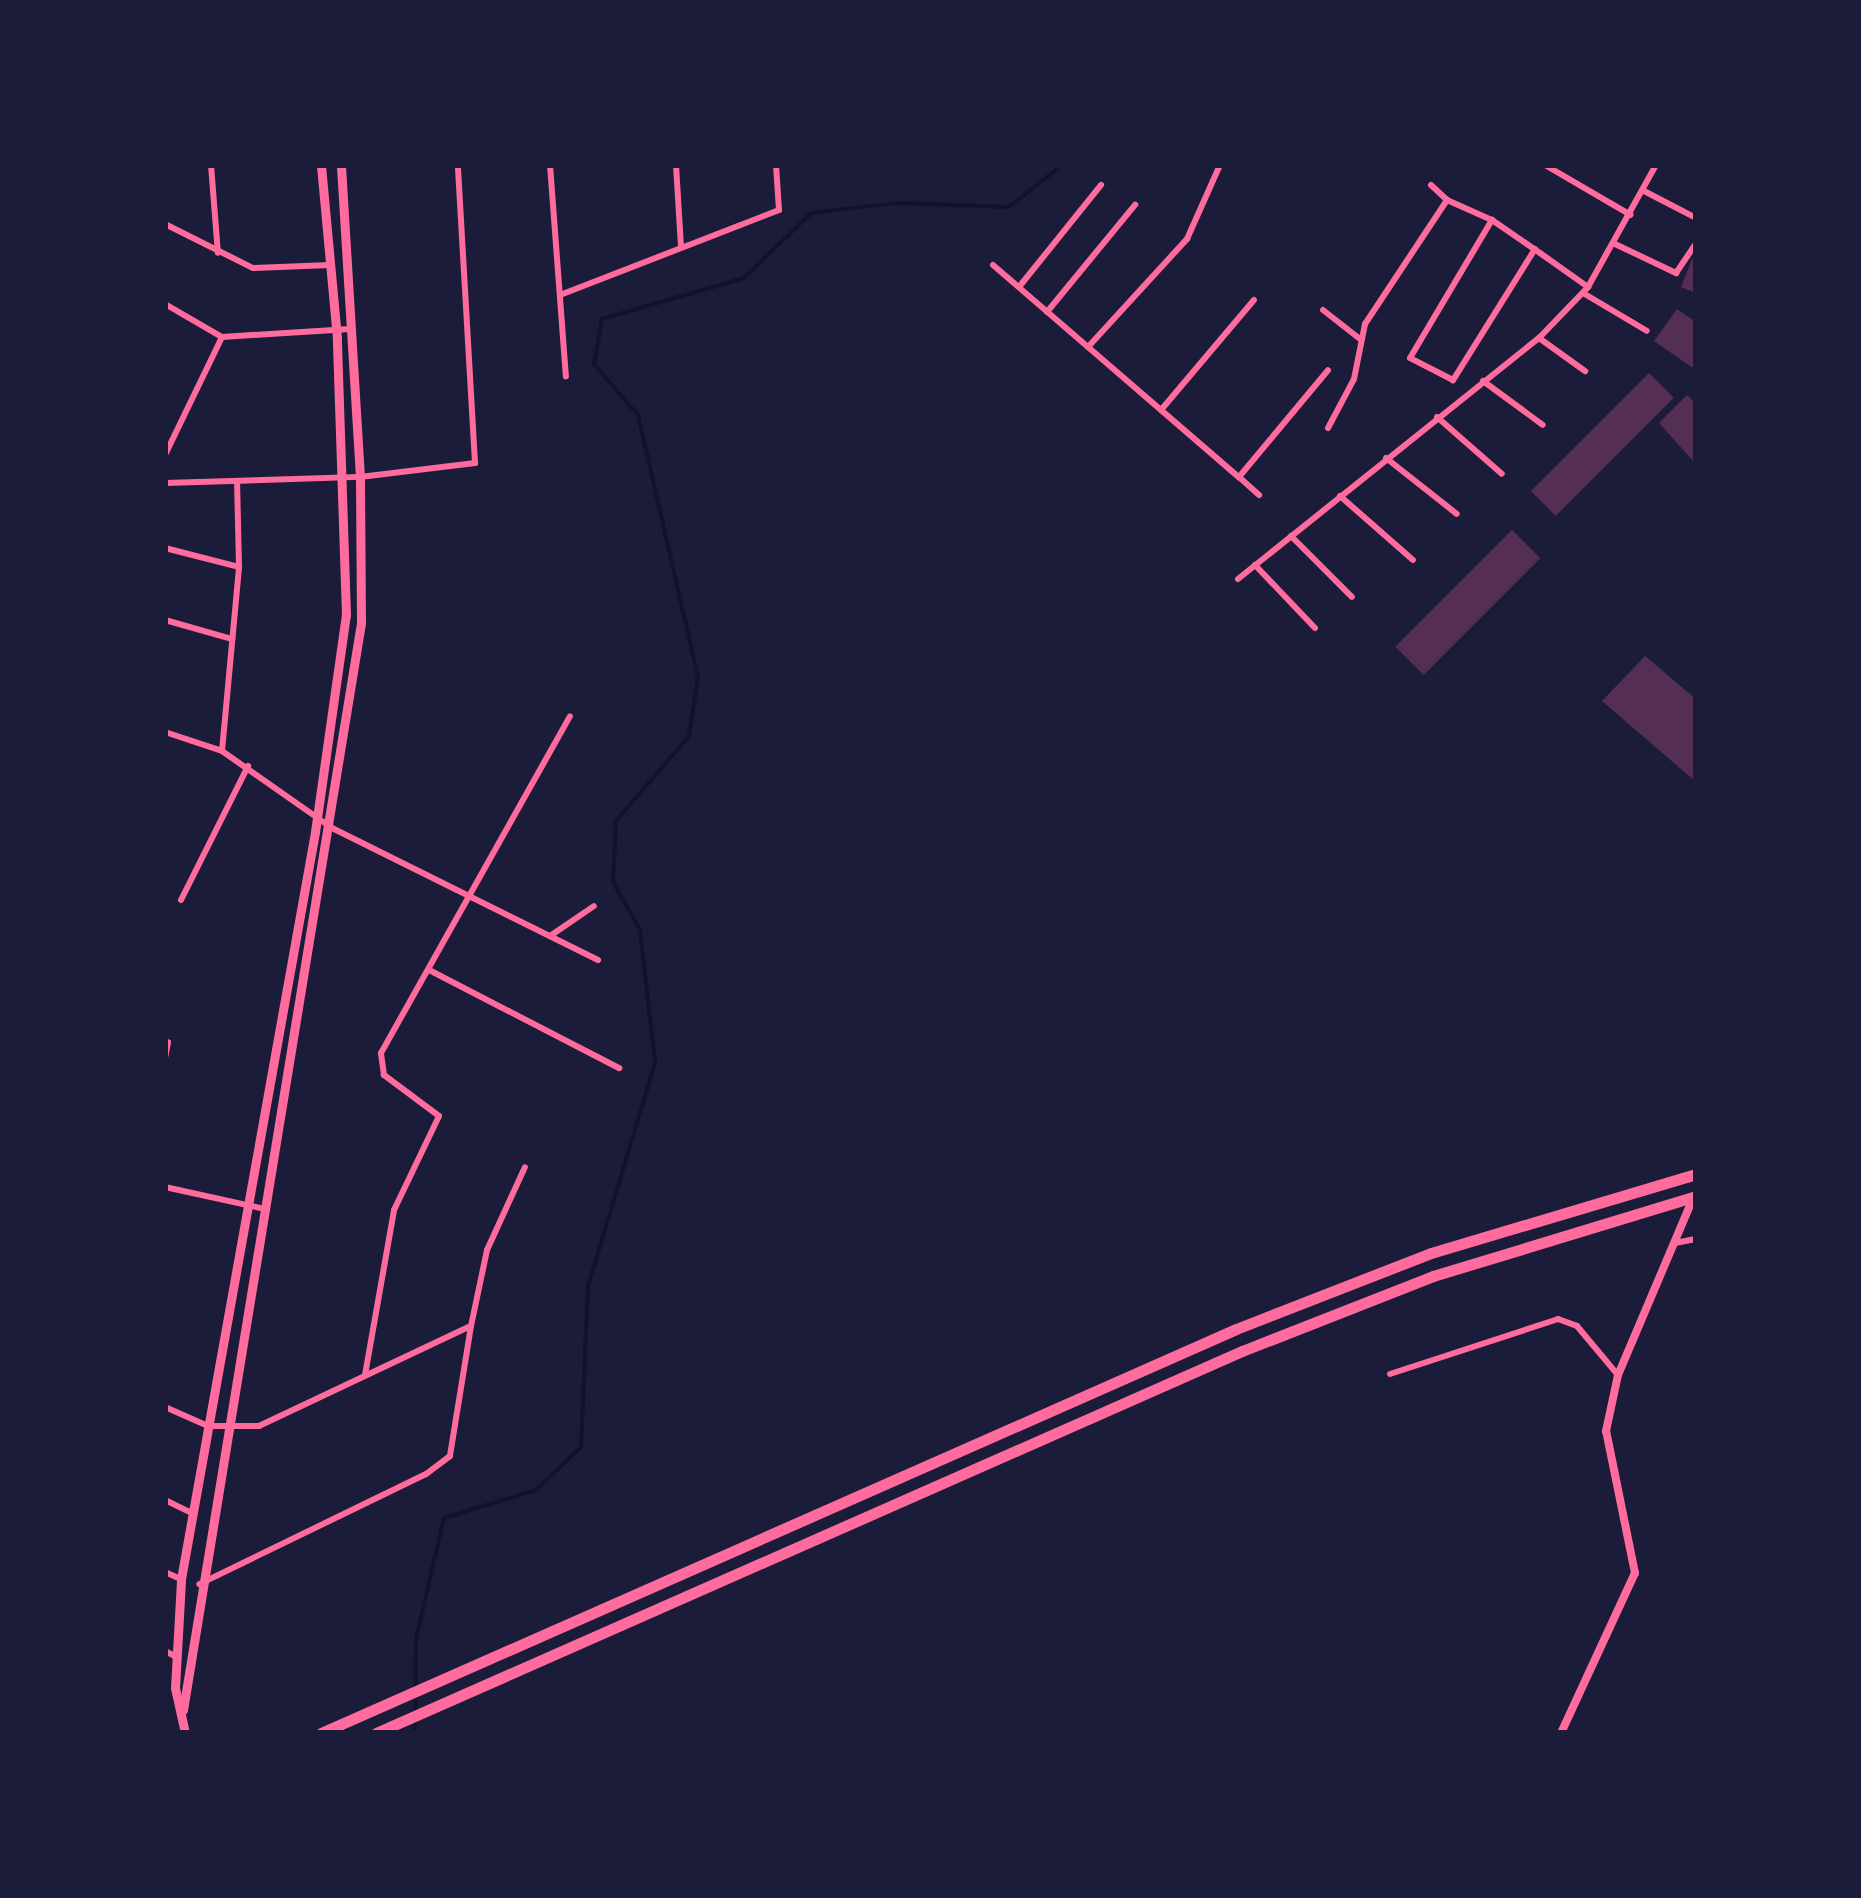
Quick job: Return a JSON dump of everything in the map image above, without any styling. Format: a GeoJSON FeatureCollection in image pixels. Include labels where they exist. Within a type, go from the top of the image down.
{"type":"FeatureCollection","features":[{"type":"Feature","properties":{"kind":"highway"},"geometry":{"type":"LineString","coordinates":[[321,1733],[1236,1329],[1431,1253],[1696,1174]]}},
{"type":"Feature","properties":{"kind":"highway"},"geometry":{"type":"LineString","coordinates":[[376,1733],[1242,1351],[1433,1276],[1696,1194]]}},
{"type":"Feature","properties":{"kind":"main road"},"geometry":{"type":"LineString","coordinates":[[184,1733],[183,1710],[167,1652],[317,818],[346,615],[336,330],[322,165]]}},
{"type":"Feature","properties":{"kind":"main road"},"geometry":{"type":"LineString","coordinates":[[183,1710],[192,1688],[199,1584],[332,828],[361,623],[360,477],[341,165]]}},
{"type":"Feature","properties":{"kind":"street"},"geometry":{"type":"LineString","coordinates":[[211,165],[218,254]]}},
{"type":"Feature","properties":{"kind":"street"},"geometry":{"type":"LineString","coordinates":[[165,483],[342,474],[360,477],[477,460],[458,165]]}},
{"type":"Feature","properties":{"kind":"street"},"geometry":{"type":"LineString","coordinates":[[550,165],[566,376]]}},
{"type":"Feature","properties":{"kind":"street"},"geometry":{"type":"LineString","coordinates":[[676,165],[681,246]]}},
{"type":"Feature","properties":{"kind":"street"},"geometry":{"type":"LineString","coordinates":[[560,295],[779,210],[776,165]]}},
{"type":"Feature","properties":{"kind":"street"},"geometry":{"type":"LineString","coordinates":[[1088,347],[1187,239],[1220,165]]}},
{"type":"Feature","properties":{"kind":"street"},"geometry":{"type":"LineString","coordinates":[[1545,165],[1631,216]]}},
{"type":"Feature","properties":{"kind":"street"},"geometry":{"type":"LineString","coordinates":[[1238,579],[1538,338],[1585,290],[1631,216],[1656,165]]}},
{"type":"Feature","properties":{"kind":"street"},"geometry":{"type":"LineString","coordinates":[[1431,184],[1447,200],[1492,220],[1647,331]]}},
{"type":"Feature","properties":{"kind":"street"},"geometry":{"type":"LineString","coordinates":[[1019,287],[1101,185]]}},
{"type":"Feature","properties":{"kind":"street"},"geometry":{"type":"LineString","coordinates":[[1644,191],[1696,218]]}},
{"type":"Feature","properties":{"kind":"street"},"geometry":{"type":"LineString","coordinates":[[1328,428],[1354,379],[1360,339],[1391,276],[1447,200]]}},
{"type":"Feature","properties":{"kind":"street"},"geometry":{"type":"LineString","coordinates":[[1047,312],[1136,205]]}},
{"type":"Feature","properties":{"kind":"street"},"geometry":{"type":"LineString","coordinates":[[1492,220],[1410,358],[1453,380],[1534,250]]}},
{"type":"Feature","properties":{"kind":"street"},"geometry":{"type":"LineString","coordinates":[[165,224],[252,268],[330,265]]}},
{"type":"Feature","properties":{"kind":"street"},"geometry":{"type":"LineString","coordinates":[[1615,244],[1676,273],[1696,243]]}},
{"type":"Feature","properties":{"kind":"street"},"geometry":{"type":"LineString","coordinates":[[993,265],[1259,495]]}},
{"type":"Feature","properties":{"kind":"street"},"geometry":{"type":"LineString","coordinates":[[1162,410],[1254,300]]}},
{"type":"Feature","properties":{"kind":"street"},"geometry":{"type":"LineString","coordinates":[[165,304],[222,337],[350,329]]}},
{"type":"Feature","properties":{"kind":"street"},"geometry":{"type":"LineString","coordinates":[[1323,310],[1360,339]]}},
{"type":"Feature","properties":{"kind":"street"},"geometry":{"type":"LineString","coordinates":[[165,455],[222,337]]}},
{"type":"Feature","properties":{"kind":"street"},"geometry":{"type":"LineString","coordinates":[[1538,338],[1585,372]]}},
{"type":"Feature","properties":{"kind":"street"},"geometry":{"type":"LineString","coordinates":[[1239,477],[1328,370]]}},
{"type":"Feature","properties":{"kind":"street"},"geometry":{"type":"LineString","coordinates":[[1483,380],[1543,424]]}},
{"type":"Feature","properties":{"kind":"street"},"geometry":{"type":"LineString","coordinates":[[1437,416],[1502,474]]}},
{"type":"Feature","properties":{"kind":"street"},"geometry":{"type":"LineString","coordinates":[[1386,458],[1457,514]]}},
{"type":"Feature","properties":{"kind":"street"},"geometry":{"type":"LineString","coordinates":[[222,752],[239,567],[237,482]]}},
{"type":"Feature","properties":{"kind":"street"},"geometry":{"type":"LineString","coordinates":[[1340,496],[1413,560]]}},
{"type":"Feature","properties":{"kind":"street"},"geometry":{"type":"LineString","coordinates":[[1291,536],[1352,596]]}},
{"type":"Feature","properties":{"kind":"street"},"geometry":{"type":"LineString","coordinates":[[165,548],[239,567]]}},
{"type":"Feature","properties":{"kind":"street"},"geometry":{"type":"LineString","coordinates":[[1256,565],[1314,628]]}},
{"type":"Feature","properties":{"kind":"street"},"geometry":{"type":"LineString","coordinates":[[165,620],[232,639]]}},
{"type":"Feature","properties":{"kind":"street"},"geometry":{"type":"LineString","coordinates":[[365,1374],[394,1210],[438,1116],[384,1075],[381,1053],[431,971],[469,895],[570,716]]}},
{"type":"Feature","properties":{"kind":"street"},"geometry":{"type":"LineString","coordinates":[[165,732],[222,752],[248,766],[332,828],[598,960]]}},
{"type":"Feature","properties":{"kind":"street"},"geometry":{"type":"LineString","coordinates":[[181,900],[248,766]]}},
{"type":"Feature","properties":{"kind":"street"},"geometry":{"type":"LineString","coordinates":[[550,936],[594,906]]}},
{"type":"Feature","properties":{"kind":"street"},"geometry":{"type":"LineString","coordinates":[[431,971],[618,1068]]}},
{"type":"Feature","properties":{"kind":"street"},"geometry":{"type":"LineString","coordinates":[[165,1058],[168,1042]]}},
{"type":"Feature","properties":{"kind":"street"},"geometry":{"type":"LineString","coordinates":[[199,1584],[426,1474],[450,1456],[470,1326],[487,1250],[525,1167]]}},
{"type":"Feature","properties":{"kind":"street"},"geometry":{"type":"LineString","coordinates":[[165,1187],[265,1209]]}},
{"type":"Feature","properties":{"kind":"street"},"geometry":{"type":"LineString","coordinates":[[1561,1733],[1636,1567],[1605,1438],[1618,1375],[1678,1228],[1696,1194]]}},
{"type":"Feature","properties":{"kind":"street"},"geometry":{"type":"LineString","coordinates":[[1675,1242],[1696,1238]]}},
{"type":"Feature","properties":{"kind":"street"},"geometry":{"type":"LineString","coordinates":[[1390,1374],[1558,1319],[1577,1326],[1618,1375]]}},
{"type":"Feature","properties":{"kind":"street"},"geometry":{"type":"LineString","coordinates":[[165,1407],[208,1426],[259,1426],[470,1326]]}},
{"type":"Feature","properties":{"kind":"street"},"geometry":{"type":"LineString","coordinates":[[165,1500],[192,1513]]}},
{"type":"Feature","properties":{"kind":"street"},"geometry":{"type":"LineString","coordinates":[[165,1572],[181,1578]]}},
{"type":"Feature","properties":{"kind":"building"},"geometry":{"type":"Polygon","coordinates":[[[1692,259],[1696,261],[1696,293],[1681,287],[1692,259]]]}},
{"type":"Feature","properties":{"kind":"building"},"geometry":{"type":"Polygon","coordinates":[[[1677,309],[1696,322],[1696,370],[1654,341],[1677,309]]]}},
{"type":"Feature","properties":{"kind":"building"},"geometry":{"type":"Polygon","coordinates":[[[1649,373],[1674,398],[1556,516],[1531,491],[1649,373]]]}},
{"type":"Feature","properties":{"kind":"building"},"geometry":{"type":"Polygon","coordinates":[[[1687,395],[1696,404],[1696,464],[1659,423],[1687,395]]]}},
{"type":"Feature","properties":{"kind":"building"},"geometry":{"type":"Polygon","coordinates":[[[1512,530],[1540,558],[1424,675],[1395,647],[1512,530]]]}},
{"type":"Feature","properties":{"kind":"building"},"geometry":{"type":"Polygon","coordinates":[[[1645,656],[1696,699],[1696,782],[1602,701],[1645,656]]]}},
{"type":"Feature","properties":{"kind":"waterway"},"geometry":{"type":"LineString","coordinates":[[415,1733],[416,1639],[444,1518],[536,1490],[581,1447],[588,1286],[655,1062],[640,930],[613,882],[616,821],[689,736],[698,677],[638,415],[594,364],[602,319],[744,278],[811,213],[898,203],[1009,207],[1062,165]]}}]}
